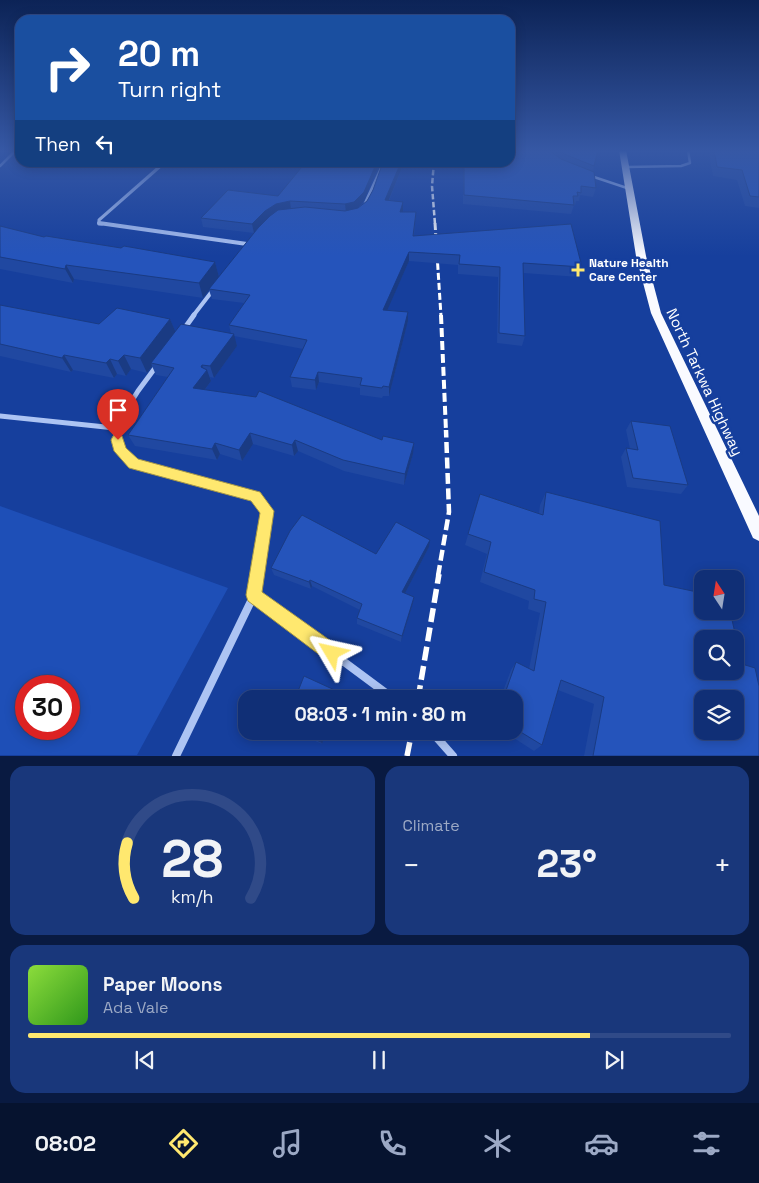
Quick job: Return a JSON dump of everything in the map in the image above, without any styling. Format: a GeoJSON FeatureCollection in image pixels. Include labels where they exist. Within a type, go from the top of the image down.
{"type":"FeatureCollection","features":[{"type":"Feature","properties":{"kind":"main road","name":"North Tarkwa Highway"},"geometry":{"type":"LineString","coordinates":[[629,185],[641,256],[656,313],[759,533]]}},
{"type":"Feature","properties":{"kind":"street"},"geometry":{"type":"LineString","coordinates":[[139,185],[99,220],[100,224],[247,244]]}},
{"type":"Feature","properties":{"kind":"street"},"geometry":{"type":"LineString","coordinates":[[358,214],[363,209],[374,185]]}},
{"type":"Feature","properties":{"kind":"street"},"geometry":{"type":"LineString","coordinates":[[242,252],[253,239]]}},
{"type":"Feature","properties":{"kind":"street"},"geometry":{"type":"LineString","coordinates":[[178,337],[218,283]]}},
{"type":"Feature","properties":{"kind":"street"},"geometry":{"type":"LineString","coordinates":[[161,360],[138,391],[115,428],[120,451],[134,464],[255,496],[267,511],[254,595],[176,756]]}},
{"type":"Feature","properties":{"kind":"street"},"geometry":{"type":"LineString","coordinates":[[0,416],[115,428]]}},
{"type":"Feature","properties":{"kind":"street"},"geometry":{"type":"LineString","coordinates":[[254,595],[382,690]]}},
{"type":"Feature","properties":{"kind":"street"},"geometry":{"type":"LineString","coordinates":[[439,740],[453,756]]}},
{"type":"Feature","properties":{"kind":"lane"},"geometry":{"type":"LineString","coordinates":[[619,185],[630,189]]}},
{"type":"Feature","properties":{"kind":"shaded area"},"geometry":{"type":"Polygon","coordinates":[[[0,506],[228,588],[137,755],[0,755],[0,506]]]}},
{"type":"Feature","properties":{"kind":"building"},"geometry":{"type":"Polygon","coordinates":[[[287,185],[367,185],[364,192],[354,202],[345,204],[290,201],[276,204],[265,211],[252,224],[201,218],[228,190],[278,196],[287,185]]]}},
{"type":"Feature","properties":{"kind":"building"},"geometry":{"type":"Polygon","coordinates":[[[375,185],[391,185],[385,200],[403,202],[400,212],[416,212],[413,236],[571,224],[582,267],[523,263],[525,336],[499,333],[500,267],[459,264],[460,255],[409,252],[383,310],[408,312],[389,387],[360,385],[362,378],[318,372],[315,380],[290,377],[307,340],[229,325],[250,295],[209,289],[258,228],[278,210],[305,207],[345,211],[358,208],[367,201],[375,185]]]}},
{"type":"Feature","properties":{"kind":"building"},"geometry":{"type":"Polygon","coordinates":[[[464,185],[596,185],[596,188],[581,186],[581,193],[577,192],[578,196],[573,196],[574,205],[464,195],[464,185]]]}},
{"type":"Feature","properties":{"kind":"building"},"geometry":{"type":"Polygon","coordinates":[[[747,185],[759,185],[759,197],[750,196],[747,185]]]}},
{"type":"Feature","properties":{"kind":"building"},"geometry":{"type":"Polygon","coordinates":[[[0,226],[44,237],[121,248],[124,246],[215,262],[199,283],[66,265],[65,269],[0,257],[0,226]]]}},
{"type":"Feature","properties":{"kind":"building"},"geometry":{"type":"Polygon","coordinates":[[[0,305],[99,324],[117,308],[170,319],[140,358],[124,355],[118,361],[110,359],[106,363],[64,355],[62,358],[0,344],[0,305]]]}},
{"type":"Feature","properties":{"kind":"building"},"geometry":{"type":"Polygon","coordinates":[[[181,324],[234,334],[210,366],[202,365],[201,367],[207,370],[193,388],[256,397],[259,391],[382,440],[383,436],[414,443],[405,474],[343,460],[295,440],[292,445],[250,433],[239,450],[215,443],[212,449],[128,435],[174,368],[151,363],[181,324]]]}},
{"type":"Feature","properties":{"kind":"building"},"geometry":{"type":"Polygon","coordinates":[[[631,421],[670,426],[688,485],[633,478],[626,448],[638,450],[631,421]]]}},
{"type":"Feature","properties":{"kind":"building"},"geometry":{"type":"Polygon","coordinates":[[[546,492],[660,521],[664,585],[694,591],[694,620],[732,620],[734,630],[694,630],[694,680],[744,680],[744,665],[755,668],[759,686],[759,756],[593,756],[604,697],[561,680],[542,745],[523,733],[523,690],[506,690],[516,662],[534,671],[546,602],[534,599],[535,590],[484,572],[491,542],[468,534],[480,494],[543,515],[546,492]]]}},
{"type":"Feature","properties":{"kind":"building"},"geometry":{"type":"Polygon","coordinates":[[[302,515],[376,554],[396,522],[430,540],[402,592],[414,597],[402,636],[357,618],[362,604],[310,580],[309,582],[271,568],[290,531],[302,515]]]}},
{"type":"Feature","properties":{"kind":"building"},"geometry":{"type":"Polygon","coordinates":[[[304,676],[335,690],[299,690],[304,676]]]}},
{"type":"Feature","properties":{"kind":"railway"},"geometry":{"type":"LineString","coordinates":[[432,185],[435,224]]}},
{"type":"Feature","properties":{"kind":"railway"},"geometry":{"type":"LineString","coordinates":[[435,223],[441,316]]}},
{"type":"Feature","properties":{"kind":"railway"},"geometry":{"type":"LineString","coordinates":[[441,315],[446,431]]}},
{"type":"Feature","properties":{"kind":"railway"},"geometry":{"type":"LineString","coordinates":[[438,576],[449,512],[446,430]]}},
{"type":"Feature","properties":{"kind":"railway"},"geometry":{"type":"LineString","coordinates":[[420,690],[439,574]]}},
{"type":"Feature","properties":{"kind":"railway"},"geometry":{"type":"LineString","coordinates":[[407,756],[410,740]]}},
{"type":"Feature","properties":{"kind":"place","name":"Nature Health Care Center"},"geometry":{"type":"Point","coordinates":[578,270]}},
{"type":"Feature","properties":{"kind":"route"},"geometry":{"type":"LineString","coordinates":[[118,440],[120,451],[134,464],[255,496],[267,511],[254,595],[332,653]]}}]}
